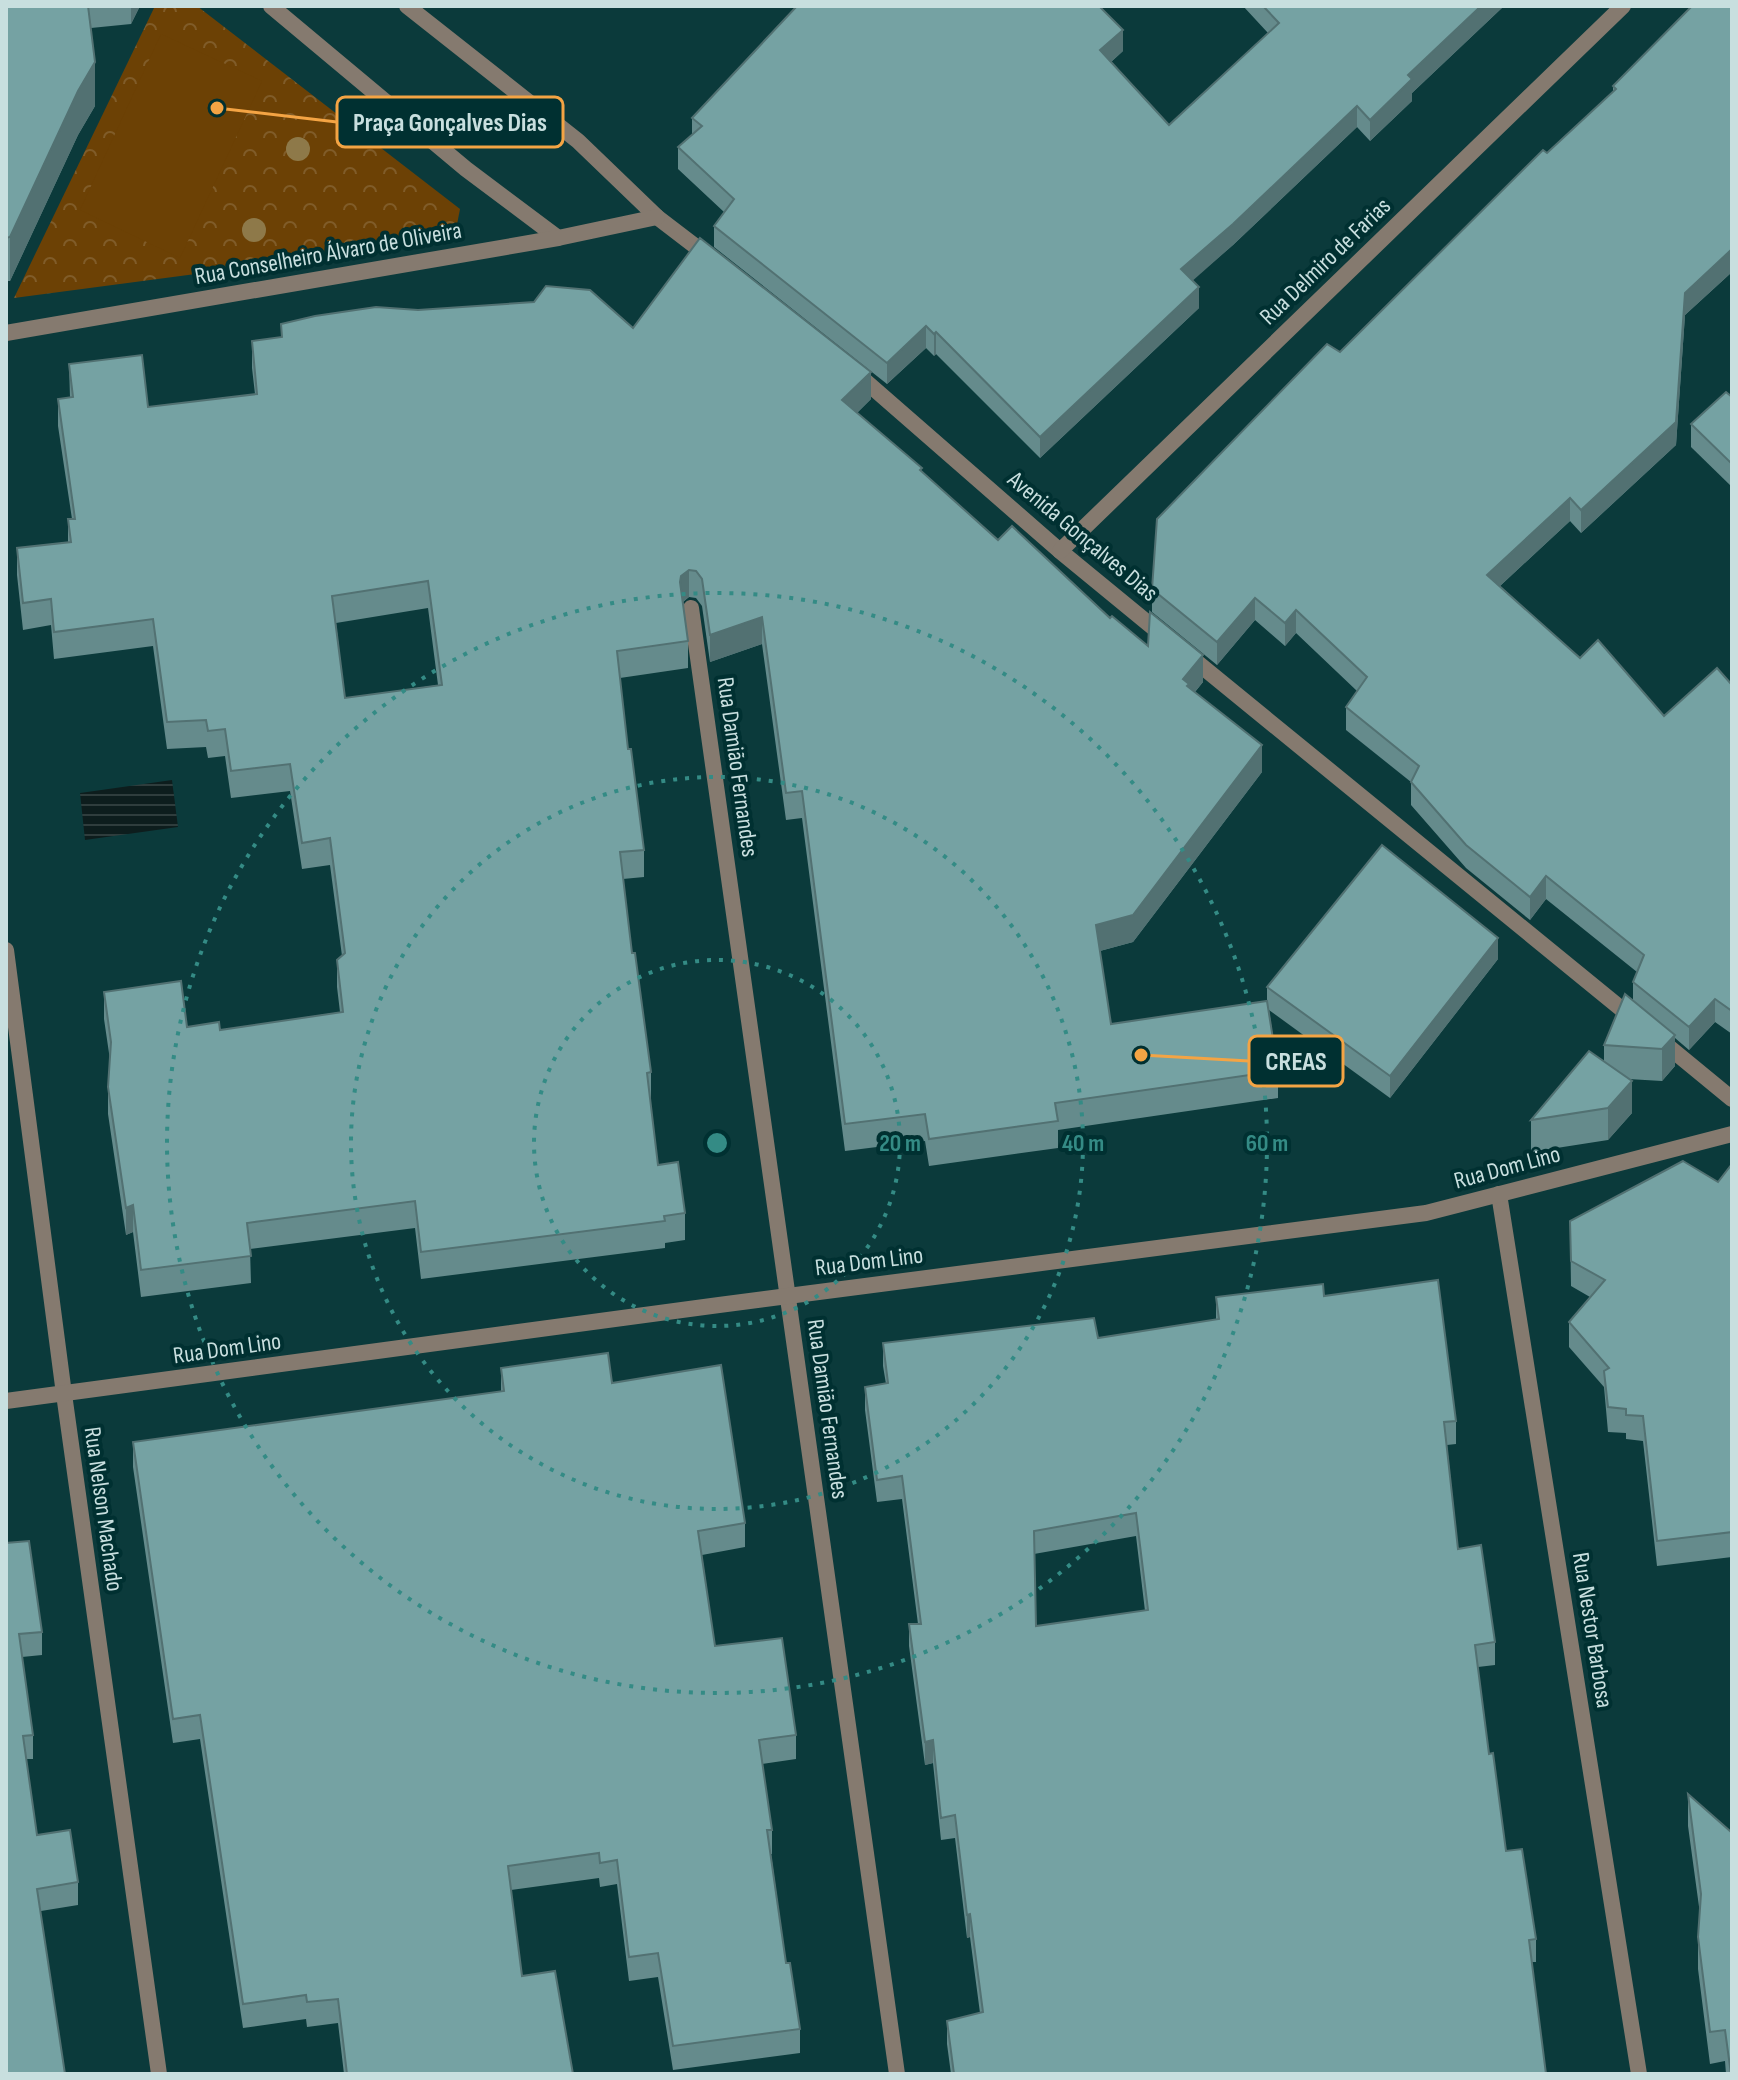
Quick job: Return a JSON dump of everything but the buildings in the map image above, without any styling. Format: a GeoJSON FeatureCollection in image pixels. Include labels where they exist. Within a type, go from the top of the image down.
{"type":"FeatureCollection","features":[{"type":"Feature","properties":{"kind":"street"},"geometry":{"type":"LineString","coordinates":[[271,6],[466,169],[558,238]]}},
{"type":"Feature","properties":{"kind":"street"},"geometry":{"type":"LineString","coordinates":[[407,6],[578,141],[657,217],[731,274]]}},
{"type":"Feature","properties":{"kind":"street","name":"Rua Delmiro de Farias"},"geometry":{"type":"LineString","coordinates":[[1060,551],[1623,6]]}},
{"type":"Feature","properties":{"kind":"street","name":"Rua Conselheiro Álvaro de Oliveira"},"geometry":{"type":"LineString","coordinates":[[6,333],[558,238],[657,217]]}},
{"type":"Feature","properties":{"kind":"street","name":"Avenida Gonçalves Dias"},"geometry":{"type":"LineString","coordinates":[[839,360],[1060,551],[1732,1099]]}},
{"type":"Feature","properties":{"kind":"street","name":"Rua Damião Fernandes"},"geometry":{"type":"LineString","coordinates":[[691,608],[897,2074]]}},
{"type":"Feature","properties":{"kind":"street","name":"Rua Nelson Machado"},"geometry":{"type":"LineString","coordinates":[[6,950],[64,1394],[159,2074]]}},
{"type":"Feature","properties":{"kind":"street","name":"Rua Dom Lino"},"geometry":{"type":"LineString","coordinates":[[6,1401],[1426,1213],[1732,1134]]}},
{"type":"Feature","properties":{"kind":"street","name":"Rua Nestor Barbosa"},"geometry":{"type":"LineString","coordinates":[[1499,1194],[1639,2074]]}},
{"type":"Feature","properties":{"kind":"green space"},"geometry":{"type":"Polygon","coordinates":[[[155,6],[197,6],[460,209],[454,240],[14,298],[155,6]]]}},
{"type":"Feature","properties":{"kind":"green space"},"geometry":{"type":"Polygon","coordinates":[[[161,34],[262,81],[180,258],[80,210],[161,34]]]}},
{"type":"Feature","properties":{"kind":"shaded area"},"geometry":{"type":"Polygon","coordinates":[[[172,780],[178,827],[85,840],[80,793],[172,780]]]}},
{"type":"Feature","properties":{"kind":"place","name":"Praça Gonçalves Dias"},"geometry":{"type":"Point","coordinates":[217,108]}},
{"type":"Feature","properties":{"kind":"place","name":"CREAS"},"geometry":{"type":"Point","coordinates":[1141,1055]}}]}
